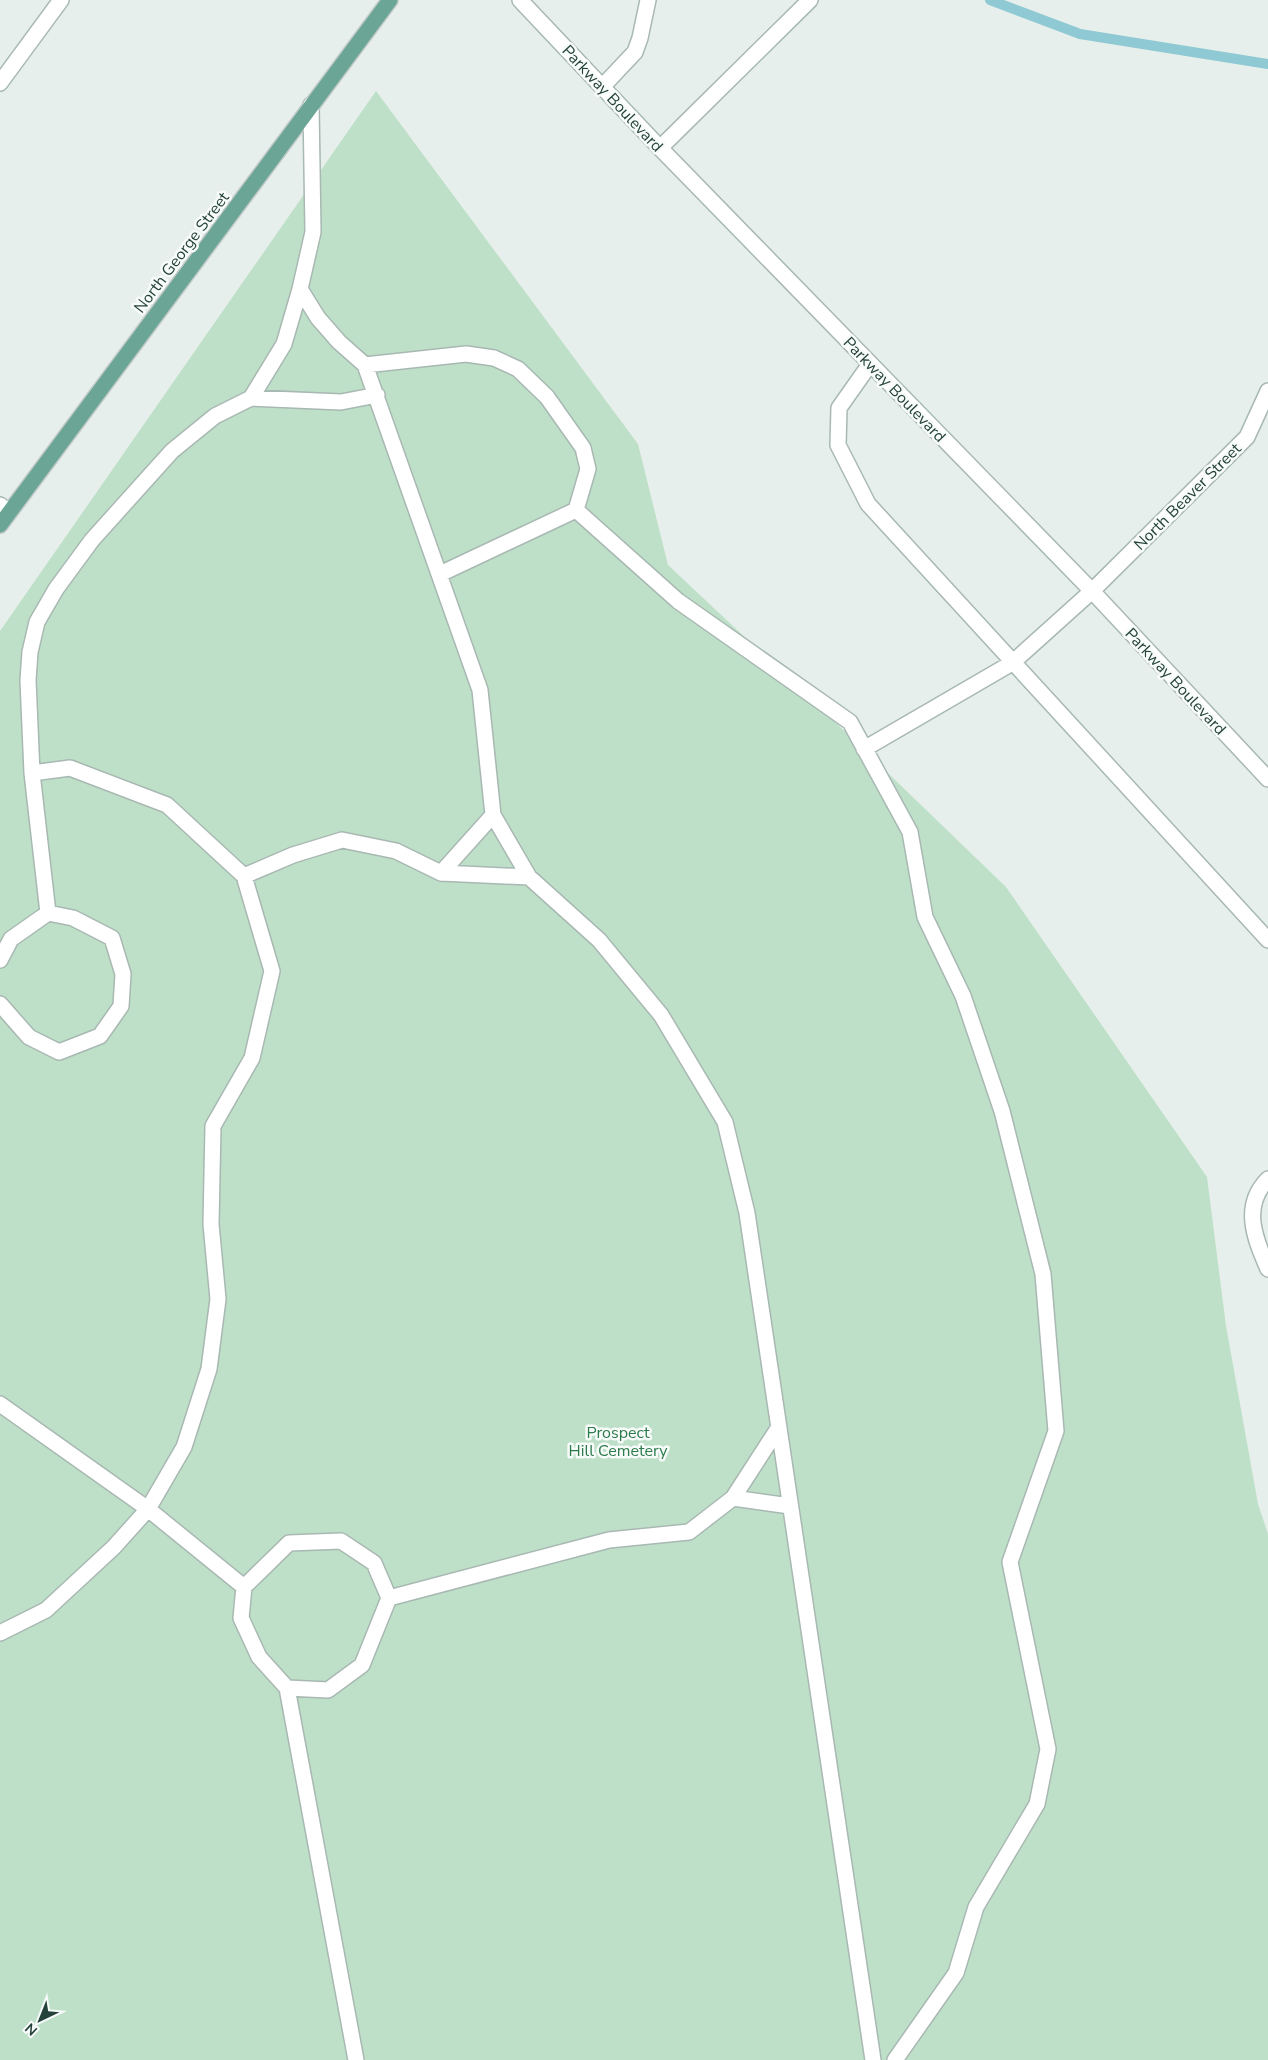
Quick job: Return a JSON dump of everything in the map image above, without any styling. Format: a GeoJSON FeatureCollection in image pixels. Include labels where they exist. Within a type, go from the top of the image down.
{"type":"FeatureCollection","features":[{"type":"Feature","properties":{"kind":"main road","name":"North George Street"},"geometry":{"type":"LineString","coordinates":[[3,514],[390,0]]}},
{"type":"Feature","properties":{"kind":"street"},"geometry":{"type":"LineString","coordinates":[[0,83],[61,0]]}},
{"type":"Feature","properties":{"kind":"street","name":"Parkway Boulevard"},"geometry":{"type":"LineString","coordinates":[[520,0],[660,148],[1092,591],[1268,779]]}},
{"type":"Feature","properties":{"kind":"street"},"geometry":{"type":"LineString","coordinates":[[602,87],[634,52],[640,38],[648,0]]}},
{"type":"Feature","properties":{"kind":"street"},"geometry":{"type":"LineString","coordinates":[[660,148],[810,0]]}},
{"type":"Feature","properties":{"kind":"street"},"geometry":{"type":"LineString","coordinates":[[251,398],[284,344],[300,289],[313,232],[311,105]]}},
{"type":"Feature","properties":{"kind":"street"},"geometry":{"type":"LineString","coordinates":[[300,289],[318,318],[339,342],[365,365],[377,395],[480,690],[493,815],[529,877],[600,940],[661,1015],[724,1122],[747,1213],[873,2060]]}},
{"type":"Feature","properties":{"kind":"street"},"geometry":{"type":"LineString","coordinates":[[365,365],[466,354],[494,358],[518,370],[547,397],[583,448],[588,469],[576,510],[440,574]]}},
{"type":"Feature","properties":{"kind":"street"},"geometry":{"type":"LineString","coordinates":[[870,364],[839,408],[838,445],[868,504],[1268,940]]}},
{"type":"Feature","properties":{"kind":"street","name":"North Beaver Street"},"geometry":{"type":"LineString","coordinates":[[864,748],[1012,663],[1092,591],[1247,436],[1268,391]]}},
{"type":"Feature","properties":{"kind":"street"},"geometry":{"type":"LineString","coordinates":[[48,913],[32,773],[28,680],[30,652],[37,622],[56,589],[92,540],[172,451],[215,416],[251,398],[341,402],[377,395]]}},
{"type":"Feature","properties":{"kind":"street"},"geometry":{"type":"LineString","coordinates":[[576,510],[678,601],[850,722],[910,832],[925,917],[963,996],[1002,1112],[1042,1274],[1056,1430],[1010,1562],[1048,1749],[1036,1804],[976,1906],[956,1973],[895,2060]]}},
{"type":"Feature","properties":{"kind":"street"},"geometry":{"type":"LineString","coordinates":[[0,1633],[46,1610],[114,1547],[148,1509],[184,1447],[209,1369],[218,1299],[211,1224],[212,1126],[252,1058],[272,972],[244,876],[167,805],[70,768],[32,773]]}},
{"type":"Feature","properties":{"kind":"street"},"geometry":{"type":"LineString","coordinates":[[441,872],[493,815]]}},
{"type":"Feature","properties":{"kind":"street"},"geometry":{"type":"LineString","coordinates":[[244,876],[293,854],[342,840],[396,851],[441,872],[529,877]]}},
{"type":"Feature","properties":{"kind":"street"},"geometry":{"type":"LineString","coordinates":[[0,960],[11,939],[48,913],[74,918],[112,938],[123,974],[121,1006],[100,1036],[59,1052],[29,1037],[0,1004]]}},
{"type":"Feature","properties":{"kind":"street"},"geometry":{"type":"LineString","coordinates":[[1268,1179],[1256,1194],[1252,1212],[1255,1240],[1268,1269]]}},
{"type":"Feature","properties":{"kind":"street"},"geometry":{"type":"LineString","coordinates":[[0,1404],[148,1509],[244,1587]]}},
{"type":"Feature","properties":{"kind":"street"},"geometry":{"type":"LineString","coordinates":[[389,1598],[609,1540],[689,1532],[733,1498],[778,1428]]}},
{"type":"Feature","properties":{"kind":"street"},"geometry":{"type":"LineString","coordinates":[[733,1498],[790,1506]]}},
{"type":"Feature","properties":{"kind":"street"},"geometry":{"type":"LineString","coordinates":[[287,1688],[328,1690],[362,1665],[389,1598],[374,1563],[341,1541],[289,1543],[244,1587],[241,1618],[259,1657],[287,1688],[356,2060]]}},
{"type":"Feature","properties":{"kind":"green space","name":"Prospect Hill Cemetery"},"geometry":{"type":"Polygon","coordinates":[[[376,91],[638,444],[668,565],[835,722],[1006,887],[1207,1177],[1226,1326],[1258,1504],[1268,1534],[1268,2060],[0,2060],[0,631],[376,91]]]}},
{"type":"Feature","properties":{"kind":"waterway"},"geometry":{"type":"LineString","coordinates":[[990,0],[1080,34],[1268,64]]}}]}
